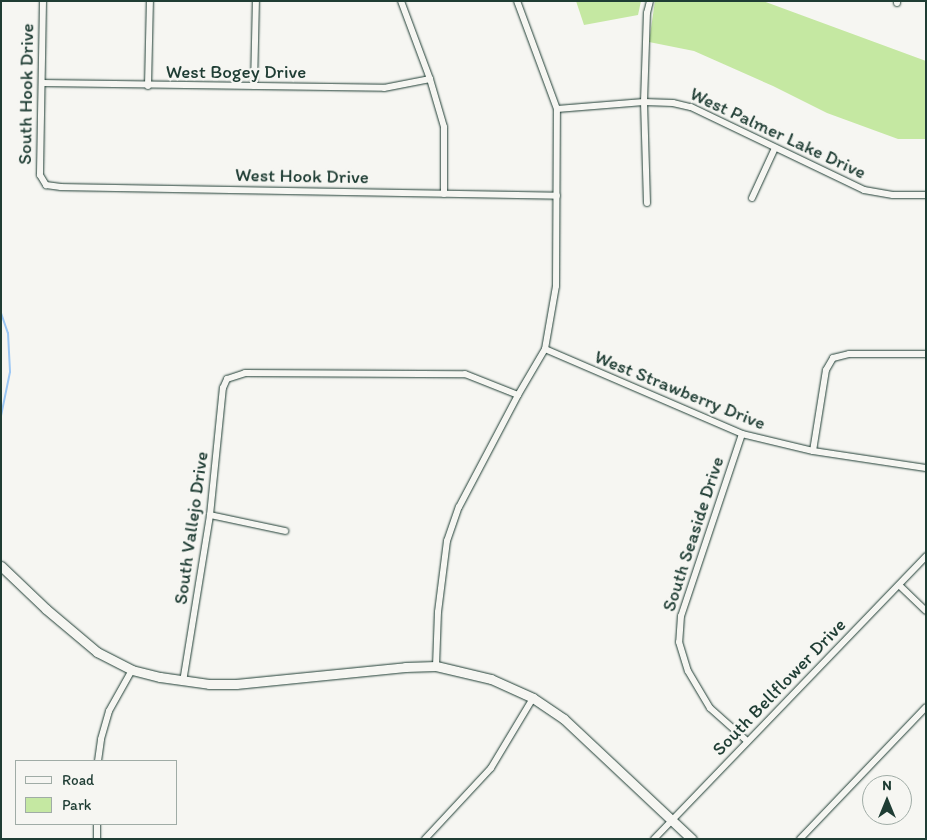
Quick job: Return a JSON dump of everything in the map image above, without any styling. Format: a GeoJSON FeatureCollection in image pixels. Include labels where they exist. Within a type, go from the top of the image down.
{"type":"FeatureCollection","features":[{"type":"Feature","properties":{"kind":"street","name":"South Hook Drive"},"geometry":{"type":"LineString","coordinates":[[42,1],[40,175],[46,185]]}},
{"type":"Feature","properties":{"kind":"street"},"geometry":{"type":"LineString","coordinates":[[148,86],[150,1]]}},
{"type":"Feature","properties":{"kind":"street"},"geometry":{"type":"LineString","coordinates":[[254,86],[256,1]]}},
{"type":"Feature","properties":{"kind":"street"},"geometry":{"type":"LineString","coordinates":[[401,1],[430,79],[444,126],[444,194]]}},
{"type":"Feature","properties":{"kind":"street"},"geometry":{"type":"LineString","coordinates":[[436,666],[439,604],[447,541],[459,508],[518,394],[544,349],[556,286],[557,109],[517,1]]}},
{"type":"Feature","properties":{"kind":"street"},"geometry":{"type":"LineString","coordinates":[[647,203],[644,102],[647,13],[650,1]]}},
{"type":"Feature","properties":{"kind":"street","name":"West Bogey Drive"},"geometry":{"type":"LineString","coordinates":[[42,83],[384,88],[430,79]]}},
{"type":"Feature","properties":{"kind":"street","name":"West Palmer Lake Drive"},"geometry":{"type":"LineString","coordinates":[[557,109],[644,102],[674,103],[690,107],[864,190],[893,195],[926,195]]}},
{"type":"Feature","properties":{"kind":"street"},"geometry":{"type":"LineString","coordinates":[[752,198],[775,148]]}},
{"type":"Feature","properties":{"kind":"street","name":"West Hook Drive"},"geometry":{"type":"LineString","coordinates":[[46,185],[557,196]]}},
{"type":"Feature","properties":{"kind":"street","name":"West Strawberry Drive"},"geometry":{"type":"LineString","coordinates":[[544,349],[742,434],[814,451],[926,468]]}},
{"type":"Feature","properties":{"kind":"street"},"geometry":{"type":"LineString","coordinates":[[814,451],[826,370],[834,358],[849,354],[926,354]]}},
{"type":"Feature","properties":{"kind":"street","name":"South Vallejo Drive"},"geometry":{"type":"LineString","coordinates":[[182,682],[210,515],[223,388],[226,379],[245,374],[465,374],[518,394]]}},
{"type":"Feature","properties":{"kind":"street","name":"South Seaside Drive"},"geometry":{"type":"LineString","coordinates":[[742,434],[681,616],[679,642],[688,672],[710,708],[747,741]]}},
{"type":"Feature","properties":{"kind":"street"},"geometry":{"type":"LineString","coordinates":[[210,515],[285,531]]}},
{"type":"Feature","properties":{"kind":"street","name":"South Bellflower Drive"},"geometry":{"type":"LineString","coordinates":[[654,839],[926,556]]}},
{"type":"Feature","properties":{"kind":"street"},"geometry":{"type":"LineString","coordinates":[[1,566],[74,635],[98,652],[132,670],[182,682],[236,684],[405,667],[436,666],[492,678],[534,698],[564,719],[692,839]]}},
{"type":"Feature","properties":{"kind":"street"},"geometry":{"type":"LineString","coordinates":[[899,585],[926,611]]}},
{"type":"Feature","properties":{"kind":"street"},"geometry":{"type":"LineString","coordinates":[[98,760],[101,739],[109,711],[132,670]]}},
{"type":"Feature","properties":{"kind":"street"},"geometry":{"type":"LineString","coordinates":[[425,839],[491,768],[534,698]]}},
{"type":"Feature","properties":{"kind":"street"},"geometry":{"type":"LineString","coordinates":[[800,839],[926,707]]}},
{"type":"Feature","properties":{"kind":"street"},"geometry":{"type":"LineString","coordinates":[[97,825],[97,839]]}},
{"type":"Feature","properties":{"kind":"green space"},"geometry":{"type":"Polygon","coordinates":[[[576,1],[641,1],[638,15],[584,25],[576,1]]]}},
{"type":"Feature","properties":{"kind":"green space"},"geometry":{"type":"Polygon","coordinates":[[[655,1],[763,1],[926,61],[926,139],[898,139],[827,113],[773,86],[694,51],[649,42],[655,1]]]}},
{"type":"Feature","properties":{"kind":"waterway"},"geometry":{"type":"LineString","coordinates":[[1,313],[8,333],[10,372],[1,416]]}}]}
